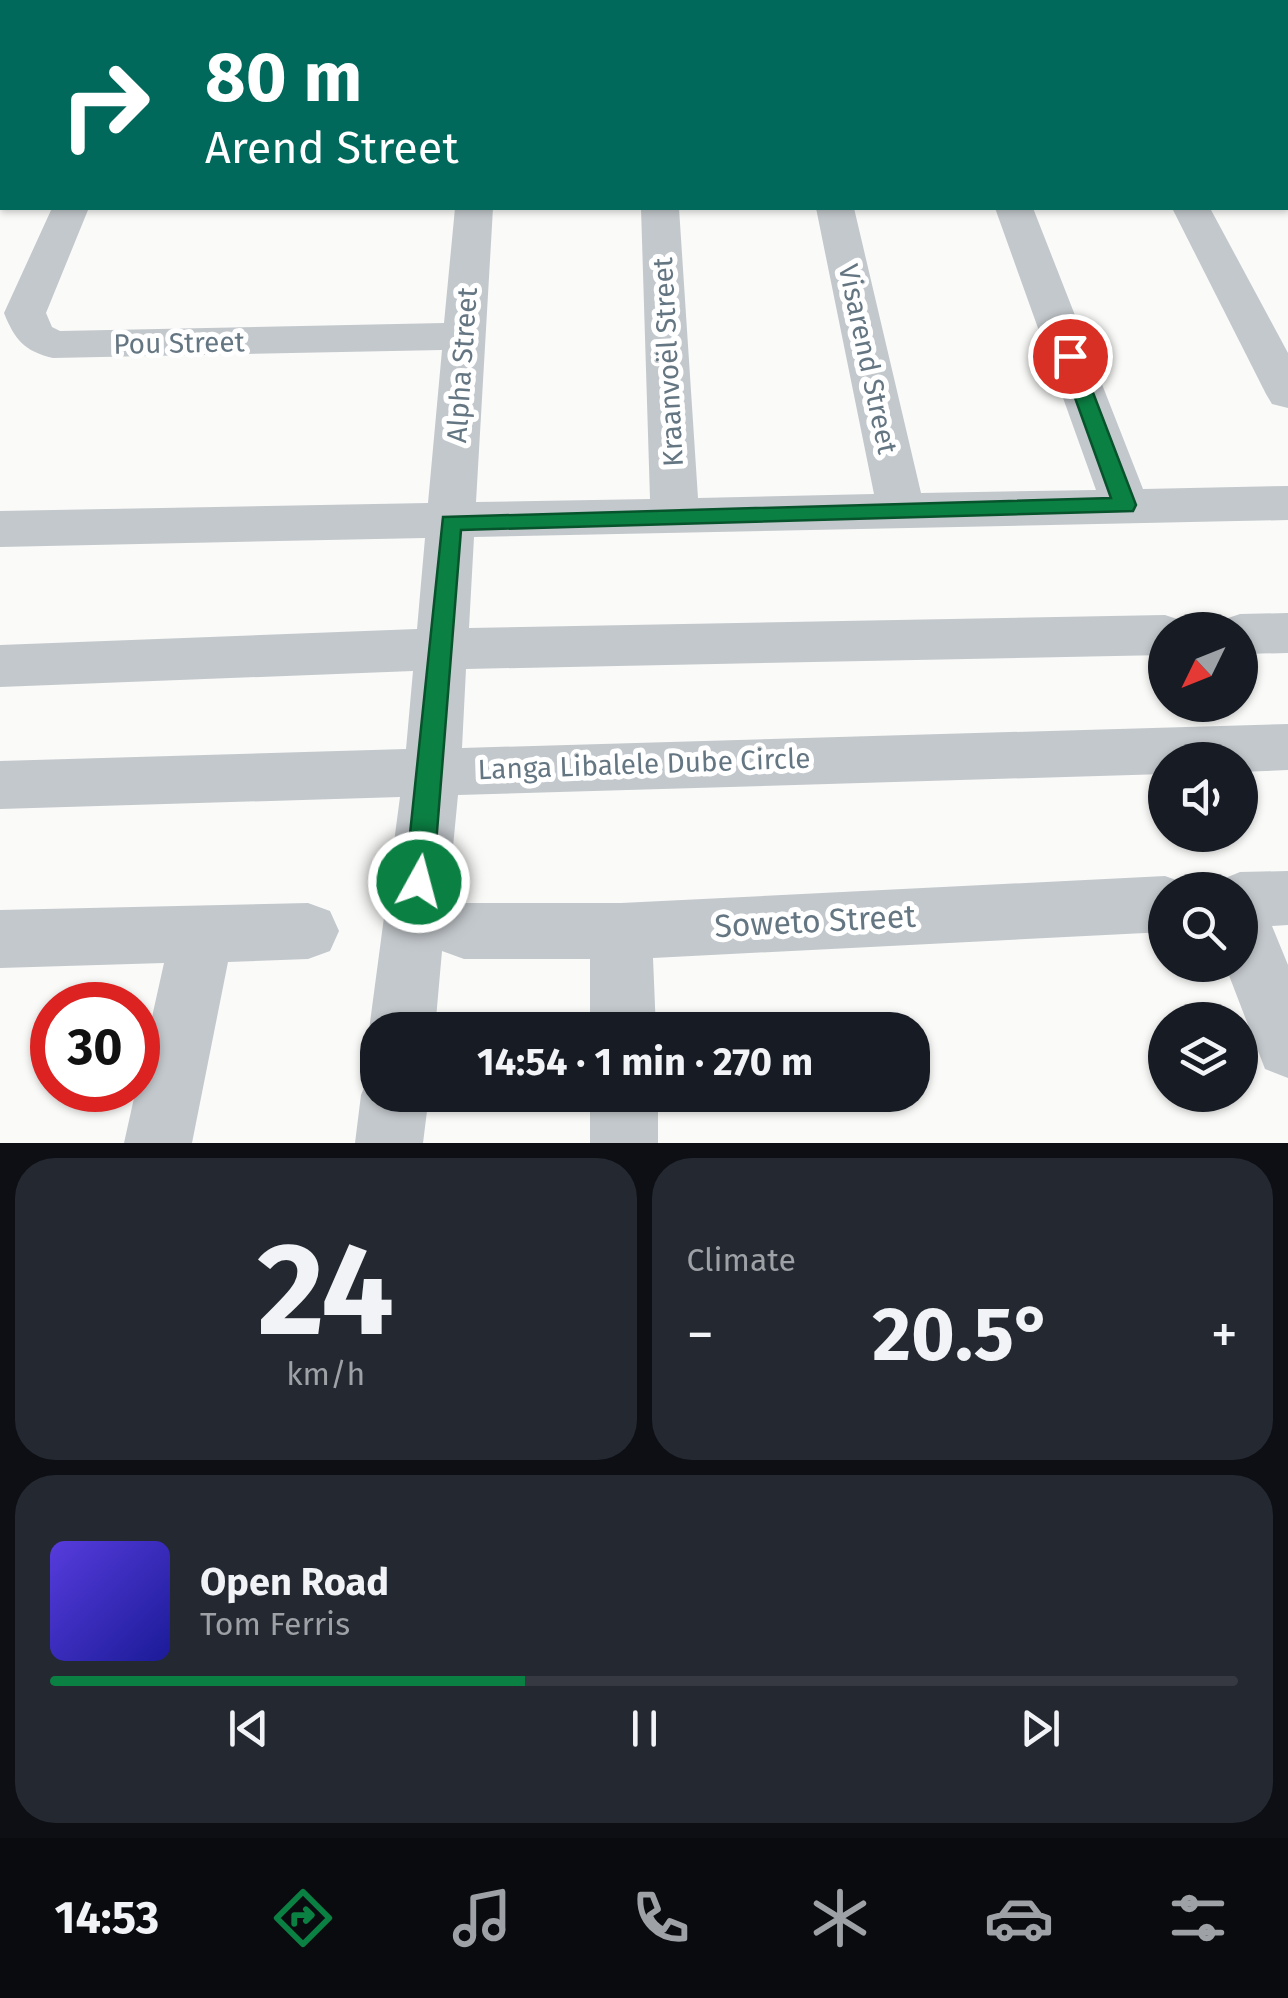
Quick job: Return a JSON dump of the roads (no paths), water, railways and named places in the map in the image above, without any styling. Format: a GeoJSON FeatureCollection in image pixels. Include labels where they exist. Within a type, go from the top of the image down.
{"type":"FeatureCollection","features":[{"type":"Feature","properties":{"kind":"street","name":"Pou Street"},"geometry":{"type":"LineString","coordinates":[[69,210],[25,313],[34,335],[53,345],[463,336]]}},
{"type":"Feature","properties":{"kind":"street","name":"Alpha Street"},"geometry":{"type":"LineString","coordinates":[[404,1012],[432,770],[474,210]]}},
{"type":"Feature","properties":{"kind":"street","name":"Kraanvoël Street"},"geometry":{"type":"LineString","coordinates":[[660,210],[675,516]]}},
{"type":"Feature","properties":{"kind":"street","name":"Visarend Street"},"geometry":{"type":"LineString","coordinates":[[834,210],[901,511]]}},
{"type":"Feature","properties":{"kind":"street"},"geometry":{"type":"LineString","coordinates":[[1015,210],[1125,505]]}},
{"type":"Feature","properties":{"kind":"street"},"geometry":{"type":"LineString","coordinates":[[1192,210],[1288,394]]}},
{"type":"Feature","properties":{"kind":"street"},"geometry":{"type":"LineString","coordinates":[[0,529],[1288,504]]}},
{"type":"Feature","properties":{"kind":"street"},"geometry":{"type":"LineString","coordinates":[[1258,634],[1288,633]]}},
{"type":"Feature","properties":{"kind":"street"},"geometry":{"type":"LineString","coordinates":[[0,666],[441,649],[1148,635]]}},
{"type":"Feature","properties":{"kind":"street","name":"Langa Libalele Dube Circle"},"geometry":{"type":"LineString","coordinates":[[0,785],[1288,747]]}},
{"type":"Feature","properties":{"kind":"street"},"geometry":{"type":"LineString","coordinates":[[1258,899],[1288,898]]}},
{"type":"Feature","properties":{"kind":"street","name":"Soweto Street"},"geometry":{"type":"LineString","coordinates":[[464,932],[622,931],[1148,905]]}},
{"type":"Feature","properties":{"kind":"street"},"geometry":{"type":"LineString","coordinates":[[0,939],[308,931]]}},
{"type":"Feature","properties":{"kind":"street"},"geometry":{"type":"LineString","coordinates":[[622,931],[623,1012]]}},
{"type":"Feature","properties":{"kind":"street"},"geometry":{"type":"LineString","coordinates":[[158,1143],[202,934]]}},
{"type":"Feature","properties":{"kind":"street"},"geometry":{"type":"LineString","coordinates":[[1258,969],[1288,1046]]}},
{"type":"Feature","properties":{"kind":"street"},"geometry":{"type":"LineString","coordinates":[[389,1143],[392,1112]]}},
{"type":"Feature","properties":{"kind":"street"},"geometry":{"type":"LineString","coordinates":[[624,1112],[624,1143]]}}]}
